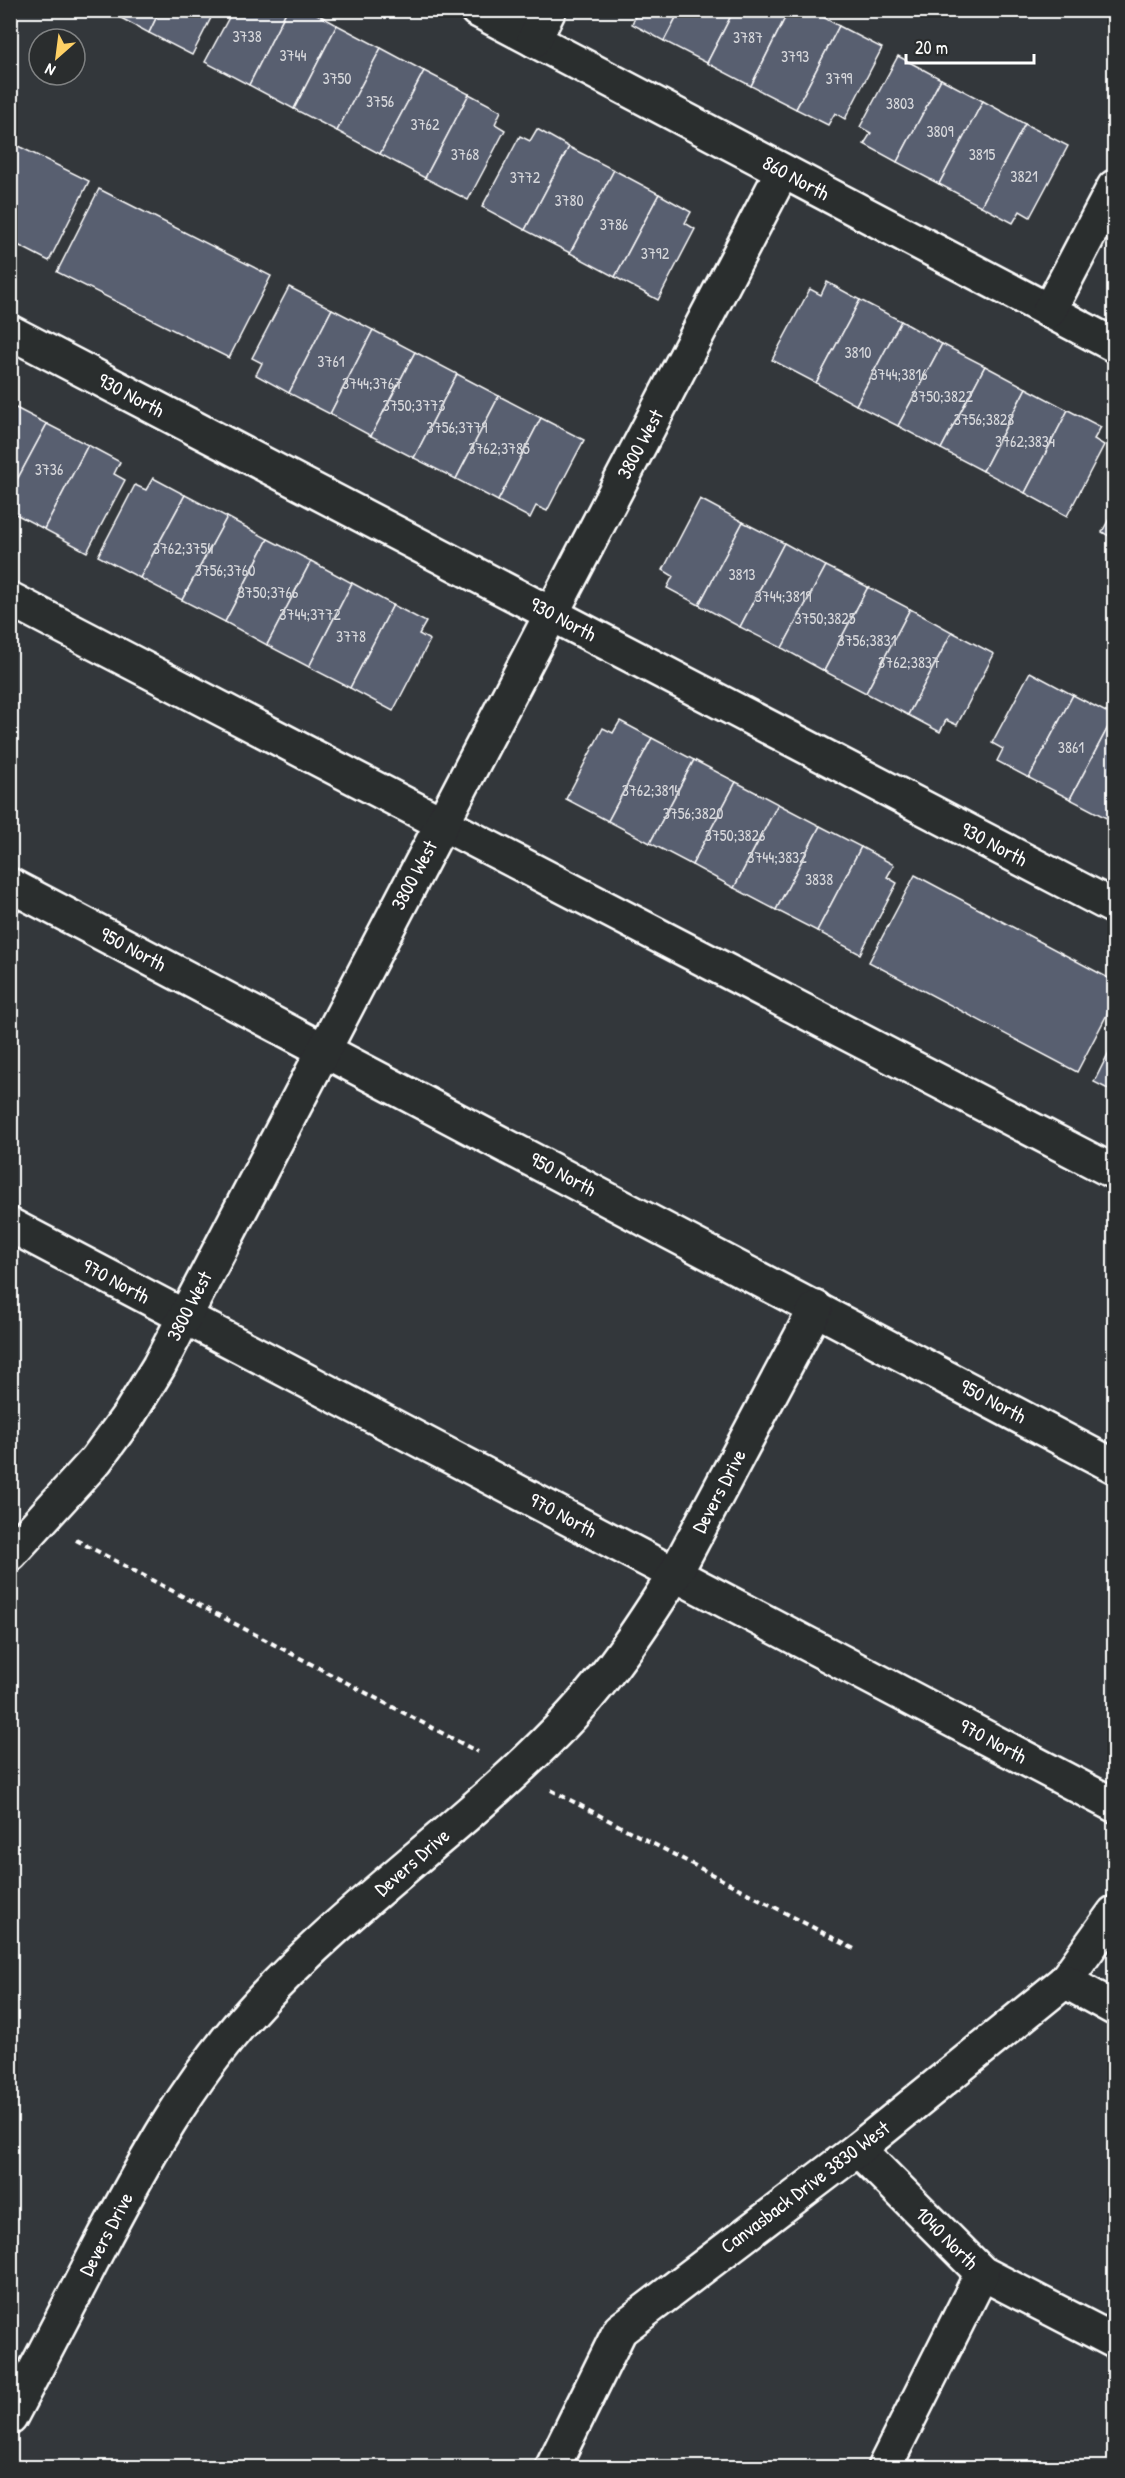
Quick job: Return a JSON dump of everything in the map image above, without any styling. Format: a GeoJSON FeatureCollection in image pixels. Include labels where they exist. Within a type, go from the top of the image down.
{"type":"FeatureCollection","features":[{"type":"Feature","properties":{"kind":"street","name":"860 North"},"geometry":{"type":"LineString","coordinates":[[477,10],[1114,345]]}},
{"type":"Feature","properties":{"kind":"street"},"geometry":{"type":"LineString","coordinates":[[534,40],[549,10]]}},
{"type":"Feature","properties":{"kind":"street","name":"3800 West"},"geometry":{"type":"LineString","coordinates":[[10,1554],[96,1460],[129,1415],[159,1366],[782,172]]}},
{"type":"Feature","properties":{"kind":"street"},"geometry":{"type":"LineString","coordinates":[[1050,311],[1114,187]]}},
{"type":"Feature","properties":{"kind":"street","name":"930 North"},"geometry":{"type":"LineString","coordinates":[[10,332],[1114,907]]}},
{"type":"Feature","properties":{"kind":"street"},"geometry":{"type":"LineString","coordinates":[[10,599],[442,821],[1114,1172]]}},
{"type":"Feature","properties":{"kind":"street","name":"950 North"},"geometry":{"type":"LineString","coordinates":[[10,885],[324,1048],[1114,1466]]}},
{"type":"Feature","properties":{"kind":"street","name":"970 North"},"geometry":{"type":"LineString","coordinates":[[10,1225],[1114,1805]]}},
{"type":"Feature","properties":{"kind":"street","name":"Devers Drive"},"geometry":{"type":"LineString","coordinates":[[10,2418],[151,2150],[183,2098],[220,2048],[301,1960],[524,1763],[573,1714],[617,1661],[675,1574],[816,1308]]}},
{"type":"Feature","properties":{"kind":"street","name":"Canvasback Drive 3830 West"},"geometry":{"type":"LineString","coordinates":[[552,2468],[620,2330],[858,2149],[1065,1982],[1114,1913]]}},
{"type":"Feature","properties":{"kind":"street"},"geometry":{"type":"LineString","coordinates":[[1065,1982],[1114,2008]]}},
{"type":"Feature","properties":{"kind":"street","name":"1040 North"},"geometry":{"type":"LineString","coordinates":[[858,2149],[982,2273],[1114,2341]]}},
{"type":"Feature","properties":{"kind":"street"},"geometry":{"type":"LineString","coordinates":[[884,2468],[982,2273]]}},
{"type":"Feature","properties":{"kind":"path"},"geometry":{"type":"LineString","coordinates":[[81,1543],[456,1740]]}},
{"type":"Feature","properties":{"kind":"path"},"geometry":{"type":"LineString","coordinates":[[572,1801],[856,1950]]}},
{"type":"Feature","properties":{"kind":"building"},"geometry":{"type":"Polygon","coordinates":[[[106,10],[160,10],[149,33],[106,10]]]}},
{"type":"Feature","properties":{"kind":"building"},"geometry":{"type":"Polygon","coordinates":[[[160,10],[215,10],[192,55],[149,33],[160,10]]]}},
{"type":"Feature","properties":{"kind":"building"},"geometry":{"type":"Polygon","coordinates":[[[233,10],[287,10],[249,85],[205,62],[233,10]]]}},
{"type":"Feature","properties":{"kind":"building"},"geometry":{"type":"Polygon","coordinates":[[[287,10],[310,10],[337,25],[294,109],[249,85],[287,10]]]}},
{"type":"Feature","properties":{"kind":"building"},"geometry":{"type":"Polygon","coordinates":[[[635,10],[680,10],[664,41],[632,24],[637,12],[635,10]]]}},
{"type":"Feature","properties":{"kind":"building"},"geometry":{"type":"Polygon","coordinates":[[[680,10],[734,10],[707,63],[664,41],[680,10]]]}},
{"type":"Feature","properties":{"kind":"building"},"geometry":{"type":"Polygon","coordinates":[[[734,10],[789,10],[751,86],[707,63],[734,10]]]}},
{"type":"Feature","properties":{"kind":"building"},"geometry":{"type":"Polygon","coordinates":[[[789,10],[811,10],[839,26],[796,109],[751,86],[789,10]]]}},
{"type":"Feature","properties":{"kind":"building"},"geometry":{"type":"Polygon","coordinates":[[[337,25],[381,48],[337,131],[294,109],[337,25]]]}},
{"type":"Feature","properties":{"kind":"building"},"geometry":{"type":"Polygon","coordinates":[[[839,26],[882,48],[845,119],[835,113],[828,125],[796,109],[839,26]]]}},
{"type":"Feature","properties":{"kind":"building"},"geometry":{"type":"Polygon","coordinates":[[[381,48],[424,71],[380,154],[337,131],[381,48]]]}},
{"type":"Feature","properties":{"kind":"building"},"geometry":{"type":"Polygon","coordinates":[[[898,56],[941,79],[897,162],[864,144],[871,133],[860,127],[898,56]]]}},
{"type":"Feature","properties":{"kind":"building"},"geometry":{"type":"Polygon","coordinates":[[[424,71],[469,94],[425,178],[380,154],[424,71]]]}},
{"type":"Feature","properties":{"kind":"building"},"geometry":{"type":"Polygon","coordinates":[[[941,79],[983,101],[939,184],[897,162],[941,79]]]}},
{"type":"Feature","properties":{"kind":"building"},"geometry":{"type":"Polygon","coordinates":[[[469,94],[501,111],[495,124],[505,130],[468,200],[425,178],[469,94]]]}},
{"type":"Feature","properties":{"kind":"building"},"geometry":{"type":"Polygon","coordinates":[[[983,101],[1025,124],[981,206],[939,184],[983,101]]]}},
{"type":"Feature","properties":{"kind":"building"},"geometry":{"type":"Polygon","coordinates":[[[1025,124],[1068,146],[1030,217],[1020,211],[1013,223],[981,206],[1025,124]]]}},
{"type":"Feature","properties":{"kind":"building"},"geometry":{"type":"Polygon","coordinates":[[[537,129],[569,147],[525,230],[482,207],[520,136],[530,141],[537,129]]]}},
{"type":"Feature","properties":{"kind":"building"},"geometry":{"type":"Polygon","coordinates":[[[10,142],[89,181],[49,261],[10,241],[10,142]]]}},
{"type":"Feature","properties":{"kind":"building"},"geometry":{"type":"Polygon","coordinates":[[[569,147],[614,170],[570,253],[525,230],[569,147]]]}},
{"type":"Feature","properties":{"kind":"building"},"geometry":{"type":"Polygon","coordinates":[[[614,170],[659,194],[615,277],[570,253],[614,170]]]}},
{"type":"Feature","properties":{"kind":"building"},"geometry":{"type":"Polygon","coordinates":[[[99,189],[271,276],[229,358],[57,272],[99,189]]]}},
{"type":"Feature","properties":{"kind":"building"},"geometry":{"type":"Polygon","coordinates":[[[659,194],[691,212],[685,223],[695,229],[658,300],[615,277],[659,194]]]}},
{"type":"Feature","properties":{"kind":"building"},"geometry":{"type":"Polygon","coordinates":[[[827,282],[860,300],[816,383],[772,360],[810,289],[821,295],[827,282]]]}},
{"type":"Feature","properties":{"kind":"building"},"geometry":{"type":"Polygon","coordinates":[[[289,287],[332,309],[289,393],[256,375],[262,363],[252,358],[289,287]]]}},
{"type":"Feature","properties":{"kind":"building"},"geometry":{"type":"Polygon","coordinates":[[[860,300],[901,321],[856,405],[816,383],[860,300]]]}},
{"type":"Feature","properties":{"kind":"building"},"geometry":{"type":"Polygon","coordinates":[[[332,309],[373,330],[330,414],[289,393],[332,309]]]}},
{"type":"Feature","properties":{"kind":"building"},"geometry":{"type":"Polygon","coordinates":[[[901,321],[942,344],[898,426],[856,405],[901,321]]]}},
{"type":"Feature","properties":{"kind":"building"},"geometry":{"type":"Polygon","coordinates":[[[373,330],[415,352],[371,436],[330,414],[373,330]]]}},
{"type":"Feature","properties":{"kind":"building"},"geometry":{"type":"Polygon","coordinates":[[[942,344],[985,366],[941,449],[898,426],[942,344]]]}},
{"type":"Feature","properties":{"kind":"building"},"geometry":{"type":"Polygon","coordinates":[[[415,352],[457,374],[414,458],[371,436],[415,352]]]}},
{"type":"Feature","properties":{"kind":"building"},"geometry":{"type":"Polygon","coordinates":[[[985,366],[1026,388],[983,471],[941,449],[985,366]]]}},
{"type":"Feature","properties":{"kind":"building"},"geometry":{"type":"Polygon","coordinates":[[[457,374],[499,396],[456,479],[414,458],[457,374]]]}},
{"type":"Feature","properties":{"kind":"building"},"geometry":{"type":"Polygon","coordinates":[[[1026,388],[1068,410],[1025,493],[983,471],[1026,388]]]}},
{"type":"Feature","properties":{"kind":"building"},"geometry":{"type":"Polygon","coordinates":[[[499,396],[541,418],[498,501],[456,479],[499,396]]]}},
{"type":"Feature","properties":{"kind":"building"},"geometry":{"type":"Polygon","coordinates":[[[10,405],[47,424],[10,493],[10,405]]]}},
{"type":"Feature","properties":{"kind":"building"},"geometry":{"type":"Polygon","coordinates":[[[1068,410],[1101,427],[1094,439],[1104,445],[1067,516],[1025,493],[1068,410]]]}},
{"type":"Feature","properties":{"kind":"building"},"geometry":{"type":"Polygon","coordinates":[[[541,418],[584,440],[547,511],[536,506],[530,518],[498,501],[541,418]]]}},
{"type":"Feature","properties":{"kind":"building"},"geometry":{"type":"Polygon","coordinates":[[[47,424],[88,445],[44,529],[10,511],[10,493],[47,424]]]}},
{"type":"Feature","properties":{"kind":"building"},"geometry":{"type":"Polygon","coordinates":[[[88,445],[120,462],[114,474],[125,480],[87,552],[44,529],[88,445]]]}},
{"type":"Feature","properties":{"kind":"building"},"geometry":{"type":"Polygon","coordinates":[[[153,478],[185,495],[140,578],[98,556],[135,485],[146,490],[153,478]]]}},
{"type":"Feature","properties":{"kind":"building"},"geometry":{"type":"Polygon","coordinates":[[[185,495],[227,517],[182,600],[140,578],[185,495]]]}},
{"type":"Feature","properties":{"kind":"building"},"geometry":{"type":"Polygon","coordinates":[[[700,499],[743,522],[699,605],[667,588],[673,576],[663,570],[700,499]]]}},
{"type":"Feature","properties":{"kind":"building"},"geometry":{"type":"Polygon","coordinates":[[[1114,510],[1114,539],[1102,532],[1114,510]]]}},
{"type":"Feature","properties":{"kind":"building"},"geometry":{"type":"Polygon","coordinates":[[[227,517],[268,539],[225,622],[182,600],[227,517]]]}},
{"type":"Feature","properties":{"kind":"building"},"geometry":{"type":"Polygon","coordinates":[[[743,522],[784,543],[740,627],[699,605],[743,522]]]}},
{"type":"Feature","properties":{"kind":"building"},"geometry":{"type":"Polygon","coordinates":[[[268,539],[311,561],[267,645],[225,622],[268,539]]]}},
{"type":"Feature","properties":{"kind":"building"},"geometry":{"type":"Polygon","coordinates":[[[784,543],[826,566],[782,648],[740,627],[784,543]]]}},
{"type":"Feature","properties":{"kind":"building"},"geometry":{"type":"Polygon","coordinates":[[[311,561],[352,583],[309,667],[267,645],[311,561]]]}},
{"type":"Feature","properties":{"kind":"building"},"geometry":{"type":"Polygon","coordinates":[[[826,566],[868,587],[824,671],[782,648],[826,566]]]}},
{"type":"Feature","properties":{"kind":"building"},"geometry":{"type":"Polygon","coordinates":[[[352,583],[393,605],[350,688],[309,667],[352,583]]]}},
{"type":"Feature","properties":{"kind":"building"},"geometry":{"type":"Polygon","coordinates":[[[868,587],[910,609],[866,693],[824,671],[868,587]]]}},
{"type":"Feature","properties":{"kind":"building"},"geometry":{"type":"Polygon","coordinates":[[[393,605],[426,622],[419,634],[430,640],[393,711],[350,688],[393,605]]]}},
{"type":"Feature","properties":{"kind":"building"},"geometry":{"type":"Polygon","coordinates":[[[910,609],[952,632],[908,715],[866,693],[910,609]]]}},
{"type":"Feature","properties":{"kind":"building"},"geometry":{"type":"Polygon","coordinates":[[[952,632],[994,654],[957,725],[946,720],[940,732],[908,715],[952,632]]]}},
{"type":"Feature","properties":{"kind":"building"},"geometry":{"type":"Polygon","coordinates":[[[1030,672],[1073,695],[1029,778],[997,761],[1003,749],[992,743],[1030,672]]]}},
{"type":"Feature","properties":{"kind":"building"},"geometry":{"type":"Polygon","coordinates":[[[1073,695],[1114,716],[1070,799],[1029,778],[1073,695]]]}},
{"type":"Feature","properties":{"kind":"building"},"geometry":{"type":"Polygon","coordinates":[[[1114,716],[1114,816],[1112,821],[1070,799],[1114,716]]]}},
{"type":"Feature","properties":{"kind":"building"},"geometry":{"type":"Polygon","coordinates":[[[620,721],[652,738],[608,821],[566,799],[603,728],[613,733],[620,721]]]}},
{"type":"Feature","properties":{"kind":"building"},"geometry":{"type":"Polygon","coordinates":[[[652,738],[694,760],[650,843],[608,821],[652,738]]]}},
{"type":"Feature","properties":{"kind":"building"},"geometry":{"type":"Polygon","coordinates":[[[694,760],[736,782],[692,865],[650,843],[694,760]]]}},
{"type":"Feature","properties":{"kind":"building"},"geometry":{"type":"Polygon","coordinates":[[[736,782],[778,804],[734,888],[692,865],[736,782]]]}},
{"type":"Feature","properties":{"kind":"building"},"geometry":{"type":"Polygon","coordinates":[[[778,804],[820,826],[776,910],[734,888],[778,804]]]}},
{"type":"Feature","properties":{"kind":"building"},"geometry":{"type":"Polygon","coordinates":[[[820,826],[861,847],[817,931],[776,910],[820,826]]]}},
{"type":"Feature","properties":{"kind":"building"},"geometry":{"type":"Polygon","coordinates":[[[861,847],[894,865],[887,877],[897,883],[860,954],[817,931],[861,847]]]}},
{"type":"Feature","properties":{"kind":"building"},"geometry":{"type":"Polygon","coordinates":[[[915,875],[1114,981],[1114,1001],[1077,1072],[869,962],[915,875]]]}},
{"type":"Feature","properties":{"kind":"building"},"geometry":{"type":"Polygon","coordinates":[[[1114,1042],[1114,1092],[1094,1082],[1114,1042]]]}}]}
